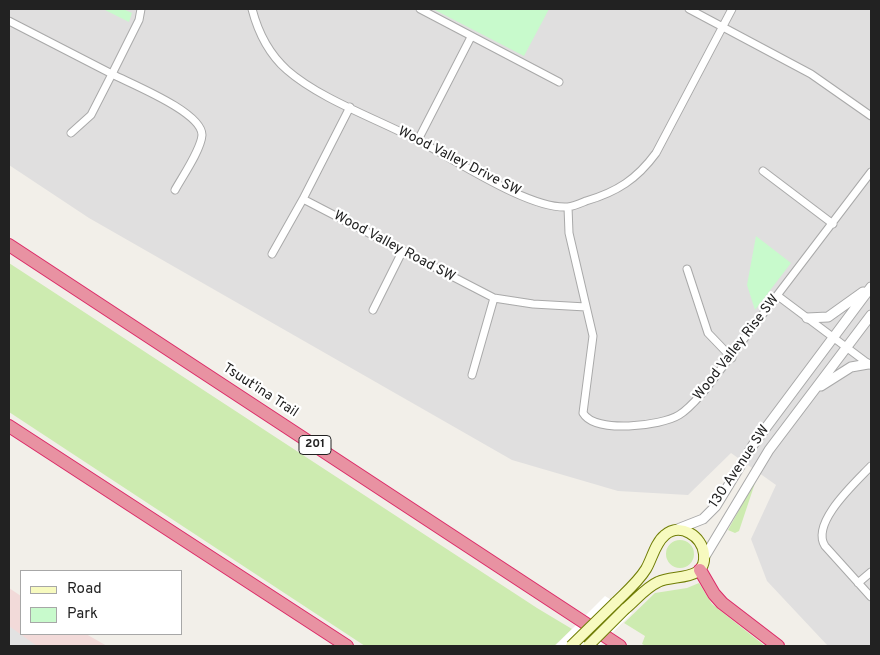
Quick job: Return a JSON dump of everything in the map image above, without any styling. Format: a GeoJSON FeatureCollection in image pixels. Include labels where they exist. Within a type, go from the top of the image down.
{"type":"FeatureCollection","features":[{"type":"Feature","properties":{"kind":"highway","name":"Tsuut'ina Trail"},"geometry":{"type":"LineString","coordinates":[[9,245],[620,646]]}},
{"type":"Feature","properties":{"kind":"highway"},"geometry":{"type":"LineString","coordinates":[[9,426],[347,646]]}},
{"type":"Feature","properties":{"kind":"highway"},"geometry":{"type":"LineString","coordinates":[[702,564],[714,594],[722,603],[778,646]]}},
{"type":"Feature","properties":{"kind":"main road"},"geometry":{"type":"LineString","coordinates":[[588,646],[625,609],[658,582],[688,577],[702,564],[702,544],[696,537],[683,530],[673,531]]}},
{"type":"Feature","properties":{"kind":"main road","name":"130 Avenue SW"},"geometry":{"type":"LineString","coordinates":[[571,646],[638,580],[660,540],[673,531]]}},
{"type":"Feature","properties":{"kind":"street"},"geometry":{"type":"LineString","coordinates":[[71,133],[91,115],[139,20],[141,9]]}},
{"type":"Feature","properties":{"kind":"street","name":"Wood Valley Drive SW"},"geometry":{"type":"LineString","coordinates":[[252,9],[266,46],[286,69],[303,82],[418,140],[517,194],[568,207]]}},
{"type":"Feature","properties":{"kind":"street"},"geometry":{"type":"LineString","coordinates":[[420,9],[559,82]]}},
{"type":"Feature","properties":{"kind":"street"},"geometry":{"type":"LineString","coordinates":[[689,9],[816,77],[871,116]]}},
{"type":"Feature","properties":{"kind":"street"},"geometry":{"type":"LineString","coordinates":[[568,207],[618,190],[646,166],[656,153],[732,9]]}},
{"type":"Feature","properties":{"kind":"street"},"geometry":{"type":"LineString","coordinates":[[9,21],[178,108],[199,126],[202,136],[200,145],[175,190]]}},
{"type":"Feature","properties":{"kind":"street"},"geometry":{"type":"LineString","coordinates":[[418,140],[471,37]]}},
{"type":"Feature","properties":{"kind":"street"},"geometry":{"type":"LineString","coordinates":[[272,254],[350,107]]}},
{"type":"Feature","properties":{"kind":"street"},"geometry":{"type":"LineString","coordinates":[[763,171],[833,224]]}},
{"type":"Feature","properties":{"kind":"street","name":"Wood Valley Rise SW"},"geometry":{"type":"LineString","coordinates":[[568,207],[569,233],[593,342],[582,411],[586,418],[592,422],[645,426],[680,415],[705,390],[732,358],[871,172]]}},
{"type":"Feature","properties":{"kind":"street","name":"Wood Valley Road SW"},"geometry":{"type":"LineString","coordinates":[[303,198],[402,252],[494,298],[533,304],[586,307]]}},
{"type":"Feature","properties":{"kind":"street"},"geometry":{"type":"LineString","coordinates":[[374,310],[402,252]]}},
{"type":"Feature","properties":{"kind":"street"},"geometry":{"type":"LineString","coordinates":[[687,269],[708,333],[732,358]]}},
{"type":"Feature","properties":{"kind":"street"},"geometry":{"type":"LineString","coordinates":[[807,318],[828,317],[871,286]]}},
{"type":"Feature","properties":{"kind":"street","name":"130 Avenue SW"},"geometry":{"type":"LineString","coordinates":[[702,564],[752,476],[811,395],[871,286]]}},
{"type":"Feature","properties":{"kind":"street"},"geometry":{"type":"LineString","coordinates":[[778,296],[870,365]]}},
{"type":"Feature","properties":{"kind":"street"},"geometry":{"type":"LineString","coordinates":[[472,375],[494,298]]}},
{"type":"Feature","properties":{"kind":"street","name":"130 Avenue SW"},"geometry":{"type":"LineString","coordinates":[[673,531],[703,519],[716,506],[756,441],[840,343],[871,314]]}},
{"type":"Feature","properties":{"kind":"street"},"geometry":{"type":"LineString","coordinates":[[811,395],[839,373],[851,367],[870,365]]}},
{"type":"Feature","properties":{"kind":"street"},"geometry":{"type":"LineString","coordinates":[[871,466],[836,505],[821,533],[825,546],[871,597]]}},
{"type":"Feature","properties":{"kind":"street"},"geometry":{"type":"LineString","coordinates":[[858,583],[871,572]]}},
{"type":"Feature","properties":{"kind":"shaded area"},"geometry":{"type":"Polygon","coordinates":[[[9,9],[871,9],[871,646],[828,646],[767,581],[751,539],[776,485],[731,453],[688,495],[618,491],[512,460],[89,218],[9,165],[9,9]]]}},
{"type":"Feature","properties":{"kind":"shaded area"},"geometry":{"type":"Polygon","coordinates":[[[9,588],[20,595],[20,635],[88,635],[107,646],[9,646],[9,588]]]}},
{"type":"Feature","properties":{"kind":"shaded area"},"geometry":{"type":"Polygon","coordinates":[[[9,626],[37,646],[9,646],[9,626]]]}},
{"type":"Feature","properties":{"kind":"green space"},"geometry":{"type":"Polygon","coordinates":[[[103,9],[123,9],[132,13],[129,22],[103,9]]]}},
{"type":"Feature","properties":{"kind":"green space"},"geometry":{"type":"Polygon","coordinates":[[[433,9],[549,9],[524,56],[433,9]]]}},
{"type":"Feature","properties":{"kind":"green space"},"geometry":{"type":"Polygon","coordinates":[[[756,236],[791,263],[755,310],[747,285],[756,236]]]}},
{"type":"Feature","properties":{"kind":"green space"},"geometry":{"type":"Polygon","coordinates":[[[9,263],[572,629],[554,646],[365,646],[9,412],[9,263]]]}},
{"type":"Feature","properties":{"kind":"green space"},"geometry":{"type":"Polygon","coordinates":[[[757,477],[739,531],[735,533],[728,530],[757,477]]]}},
{"type":"Feature","properties":{"kind":"green space"},"geometry":{"type":"Polygon","coordinates":[[[680,540],[690,544],[694,554],[690,564],[680,568],[670,564],[666,554],[670,544],[680,540]]]}},
{"type":"Feature","properties":{"kind":"green space"},"geometry":{"type":"Polygon","coordinates":[[[699,583],[712,604],[765,646],[646,646],[642,644],[645,636],[624,623],[655,593],[687,588],[699,583]]]}},
{"type":"Feature","properties":{"kind":"pier"},"geometry":{"type":"Polygon","coordinates":[[[605,596],[632,613],[599,646],[555,646],[605,596]]]}}]}
